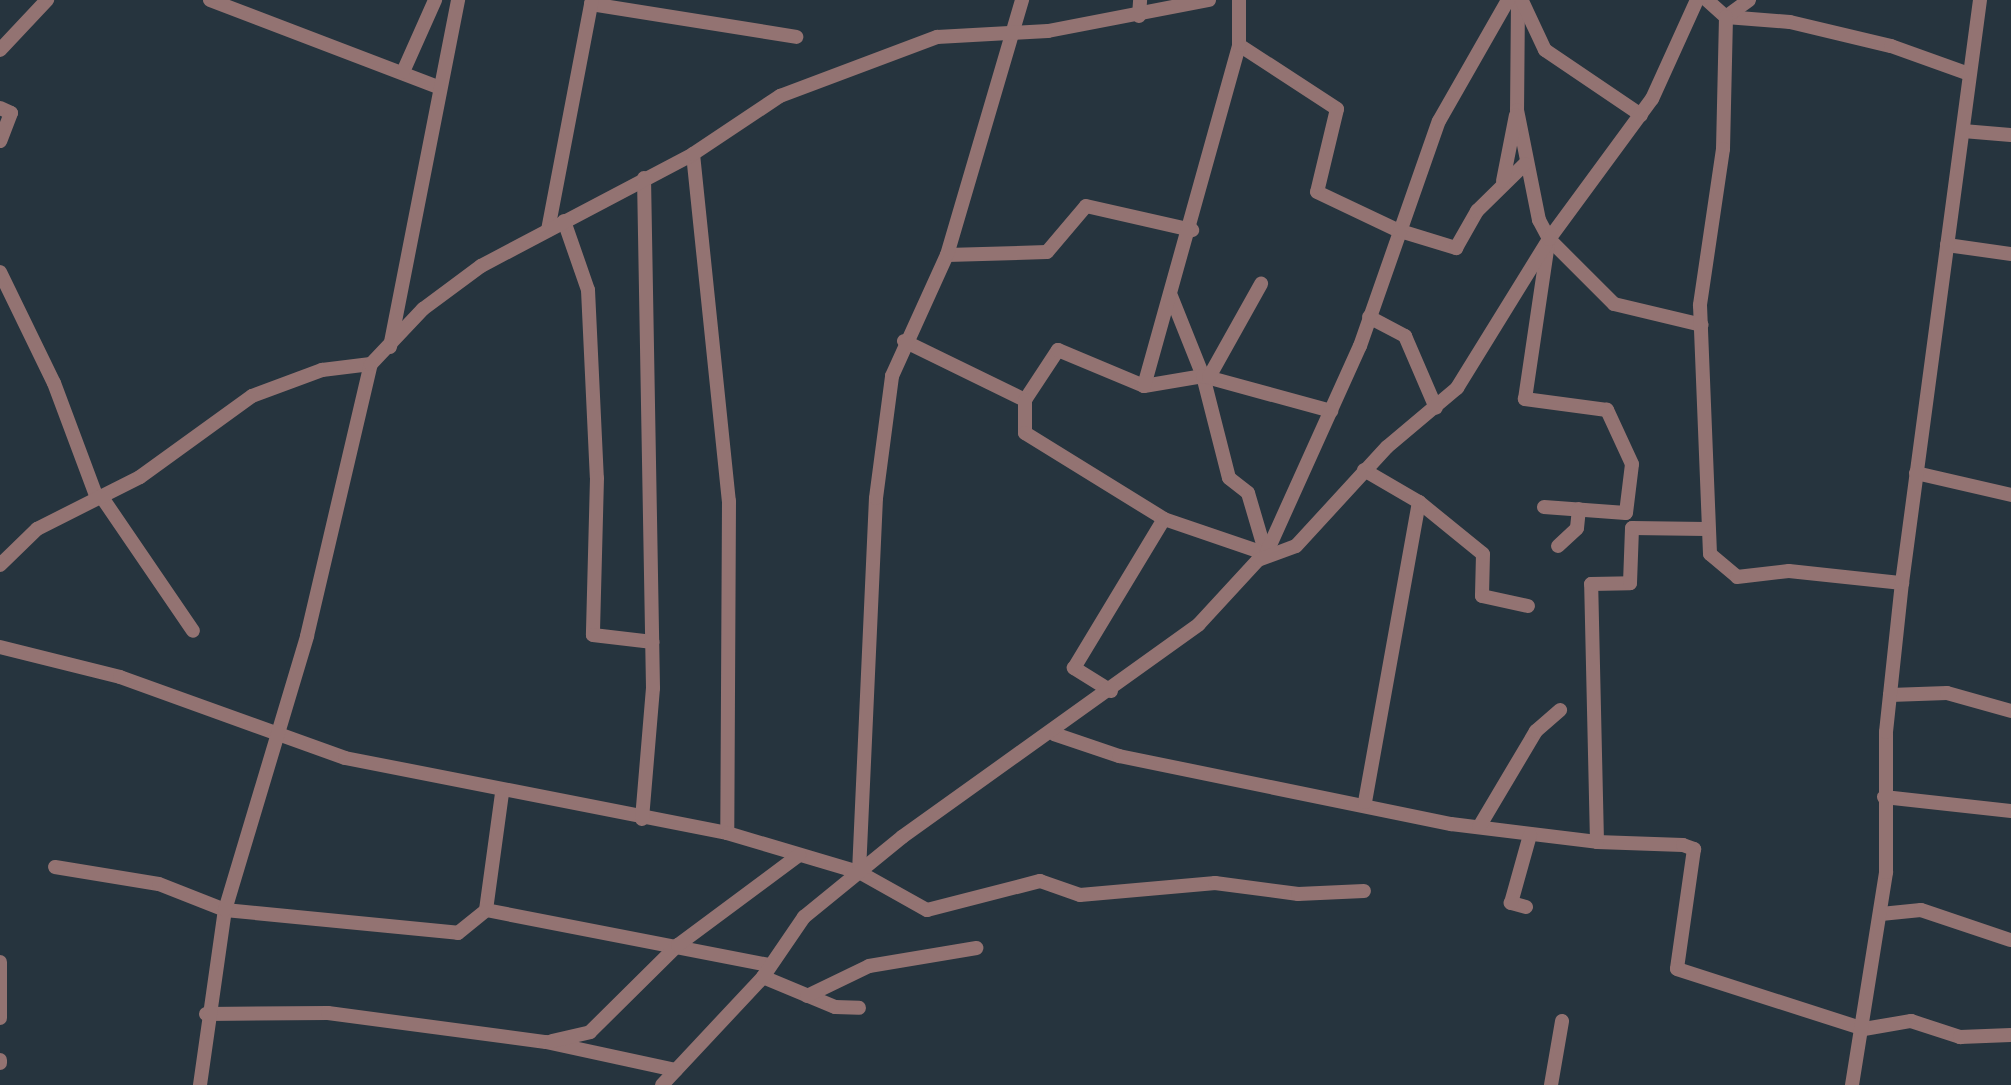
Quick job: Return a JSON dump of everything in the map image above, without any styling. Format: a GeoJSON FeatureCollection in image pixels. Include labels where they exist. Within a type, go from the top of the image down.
{"type":"FeatureCollection","features":[{"type":"Feature","properties":{"kind":"street"},"geometry":{"type":"LineString","coordinates":[[0,50],[47,0]]}},
{"type":"Feature","properties":{"kind":"street"},"geometry":{"type":"LineString","coordinates":[[210,0],[438,87]]}},
{"type":"Feature","properties":{"kind":"street"},"geometry":{"type":"LineString","coordinates":[[390,348],[438,87],[458,0]]}},
{"type":"Feature","properties":{"kind":"street"},"geometry":{"type":"LineString","coordinates":[[859,872],[876,498],[892,376],[904,341],[947,255],[1021,0]]}},
{"type":"Feature","properties":{"kind":"street"},"geometry":{"type":"LineString","coordinates":[[1139,16],[1140,0]]}},
{"type":"Feature","properties":{"kind":"street"},"geometry":{"type":"LineString","coordinates":[[0,565],[37,529],[140,477],[252,396],[322,370],[371,364],[390,348],[423,309],[481,266],[693,153],[780,96],[901,47],[937,37],[1010,35],[1139,16],[1209,0]]}},
{"type":"Feature","properties":{"kind":"street"},"geometry":{"type":"LineString","coordinates":[[1144,386],[1192,230],[1239,45],[1239,0]]}},
{"type":"Feature","properties":{"kind":"street"},"geometry":{"type":"LineString","coordinates":[[662,1085],[766,971],[804,917],[1018,752],[1054,734],[1199,624],[1266,554],[1331,411],[1369,317],[1397,230],[1439,121],[1508,0]]}},
{"type":"Feature","properties":{"kind":"street"},"geometry":{"type":"LineString","coordinates":[[1503,181],[1517,110],[1520,0]]}},
{"type":"Feature","properties":{"kind":"street"},"geometry":{"type":"LineString","coordinates":[[1520,0],[1545,50],[1641,115]]}},
{"type":"Feature","properties":{"kind":"street"},"geometry":{"type":"LineString","coordinates":[[1331,411],[1206,377],[1144,386],[1058,350],[1025,400],[1025,433],[1164,519],[1266,554],[1296,546],[1364,470],[1457,388],[1549,239],[1641,115],[1698,0]]}},
{"type":"Feature","properties":{"kind":"street"},"geometry":{"type":"LineString","coordinates":[[1707,0],[1726,17],[1815,28],[1969,74]]}},
{"type":"Feature","properties":{"kind":"street"},"geometry":{"type":"LineString","coordinates":[[1726,17],[1749,0]]}},
{"type":"Feature","properties":{"kind":"street"},"geometry":{"type":"LineString","coordinates":[[1852,1085],[1864,1028],[1881,914],[1890,695],[1902,583],[1980,0]]}},
{"type":"Feature","properties":{"kind":"street"},"geometry":{"type":"LineString","coordinates":[[403,72],[436,1]]}},
{"type":"Feature","properties":{"kind":"street"},"geometry":{"type":"LineString","coordinates":[[548,230],[592,2],[796,37]]}},
{"type":"Feature","properties":{"kind":"street"},"geometry":{"type":"LineString","coordinates":[[1726,17],[1723,149],[1702,325],[1706,529],[1710,554],[1737,577],[1789,570],[1902,583]]}},
{"type":"Feature","properties":{"kind":"street"},"geometry":{"type":"LineString","coordinates":[[1239,45],[1337,109],[1317,192],[1397,230],[1455,248],[1503,181],[1525,164]]}},
{"type":"Feature","properties":{"kind":"street"},"geometry":{"type":"LineString","coordinates":[[0,108],[11,113],[0,141]]}},
{"type":"Feature","properties":{"kind":"street"},"geometry":{"type":"LineString","coordinates":[[1517,110],[1525,164],[1549,239],[1525,399],[1607,410],[1632,464],[1626,513],[1632,528],[1630,583],[1591,584],[1597,842]]}},
{"type":"Feature","properties":{"kind":"street"},"geometry":{"type":"LineString","coordinates":[[1963,131],[2011,135]]}},
{"type":"Feature","properties":{"kind":"street"},"geometry":{"type":"LineString","coordinates":[[693,153],[729,502],[727,833]]}},
{"type":"Feature","properties":{"kind":"street"},"geometry":{"type":"LineString","coordinates":[[642,819],[653,642],[644,178]]}},
{"type":"Feature","properties":{"kind":"street"},"geometry":{"type":"LineString","coordinates":[[947,255],[1047,251],[1086,206],[1192,230]]}},
{"type":"Feature","properties":{"kind":"street"},"geometry":{"type":"LineString","coordinates":[[564,221],[588,290],[597,478],[593,635],[653,642]]}},
{"type":"Feature","properties":{"kind":"street"},"geometry":{"type":"LineString","coordinates":[[1549,239],[1614,304],[1702,325]]}},
{"type":"Feature","properties":{"kind":"street"},"geometry":{"type":"LineString","coordinates":[[1947,245],[2011,254]]}},
{"type":"Feature","properties":{"kind":"street"},"geometry":{"type":"LineString","coordinates":[[0,272],[54,383],[99,497],[193,631]]}},
{"type":"Feature","properties":{"kind":"street"},"geometry":{"type":"LineString","coordinates":[[1206,377],[1261,284]]}},
{"type":"Feature","properties":{"kind":"street"},"geometry":{"type":"LineString","coordinates":[[1171,296],[1206,377],[1229,478],[1248,493],[1266,554]]}},
{"type":"Feature","properties":{"kind":"street"},"geometry":{"type":"LineString","coordinates":[[1369,317],[1405,336],[1436,408]]}},
{"type":"Feature","properties":{"kind":"street"},"geometry":{"type":"LineString","coordinates":[[904,341],[1025,400]]}},
{"type":"Feature","properties":{"kind":"street"},"geometry":{"type":"LineString","coordinates":[[200,1085],[206,1014],[225,910],[274,736],[307,636],[371,364]]}},
{"type":"Feature","properties":{"kind":"street"},"geometry":{"type":"LineString","coordinates":[[1364,470],[1419,502],[1483,554],[1482,596],[1528,606]]}},
{"type":"Feature","properties":{"kind":"street"},"geometry":{"type":"LineString","coordinates":[[1916,473],[2011,495]]}},
{"type":"Feature","properties":{"kind":"street"},"geometry":{"type":"LineString","coordinates":[[1365,802],[1419,502]]}},
{"type":"Feature","properties":{"kind":"street"},"geometry":{"type":"LineString","coordinates":[[1544,507],[1626,513]]}},
{"type":"Feature","properties":{"kind":"street"},"geometry":{"type":"LineString","coordinates":[[1558,546],[1577,528],[1578,509]]}},
{"type":"Feature","properties":{"kind":"street"},"geometry":{"type":"LineString","coordinates":[[1111,691],[1074,668],[1164,519]]}},
{"type":"Feature","properties":{"kind":"street"},"geometry":{"type":"LineString","coordinates":[[1632,528],[1706,529]]}},
{"type":"Feature","properties":{"kind":"street"},"geometry":{"type":"LineString","coordinates":[[0,647],[120,677],[274,736],[502,793],[727,833],[859,872],[927,910],[1040,881],[1080,895],[1215,883],[1298,894],[1364,891]]}},
{"type":"Feature","properties":{"kind":"street"},"geometry":{"type":"LineString","coordinates":[[1890,695],[1947,693],[2011,711]]}},
{"type":"Feature","properties":{"kind":"street"},"geometry":{"type":"LineString","coordinates":[[1479,827],[1536,731],[1560,710]]}},
{"type":"Feature","properties":{"kind":"street"},"geometry":{"type":"LineString","coordinates":[[1054,734],[1119,756],[1248,785],[1365,802],[1479,827],[1597,842],[1694,849],[1677,969],[1864,1028],[1911,1021],[1960,1037],[2011,1035]]}},
{"type":"Feature","properties":{"kind":"street"},"geometry":{"type":"LineString","coordinates":[[55,867],[159,884],[225,910],[458,933],[486,910],[502,793]]}},
{"type":"Feature","properties":{"kind":"street"},"geometry":{"type":"LineString","coordinates":[[1884,797],[2011,811]]}},
{"type":"Feature","properties":{"kind":"street"},"geometry":{"type":"LineString","coordinates":[[1526,906],[1511,903],[1530,835]]}},
{"type":"Feature","properties":{"kind":"street"},"geometry":{"type":"LineString","coordinates":[[546,1042],[590,1032],[678,946],[799,855]]}},
{"type":"Feature","properties":{"kind":"street"},"geometry":{"type":"LineString","coordinates":[[486,910],[678,946],[766,971],[807,996],[859,1008]]}},
{"type":"Feature","properties":{"kind":"street"},"geometry":{"type":"LineString","coordinates":[[1881,914],[1921,910],[2010,940]]}},
{"type":"Feature","properties":{"kind":"street"},"geometry":{"type":"LineString","coordinates":[[807,996],[869,966],[976,948]]}},
{"type":"Feature","properties":{"kind":"street"},"geometry":{"type":"LineString","coordinates":[[0,962],[0,1018]]}},
{"type":"Feature","properties":{"kind":"street"},"geometry":{"type":"LineString","coordinates":[[206,1014],[328,1013],[546,1042],[676,1070]]}},
{"type":"Feature","properties":{"kind":"street"},"geometry":{"type":"LineString","coordinates":[[1551,1085],[1562,1021]]}}]}
